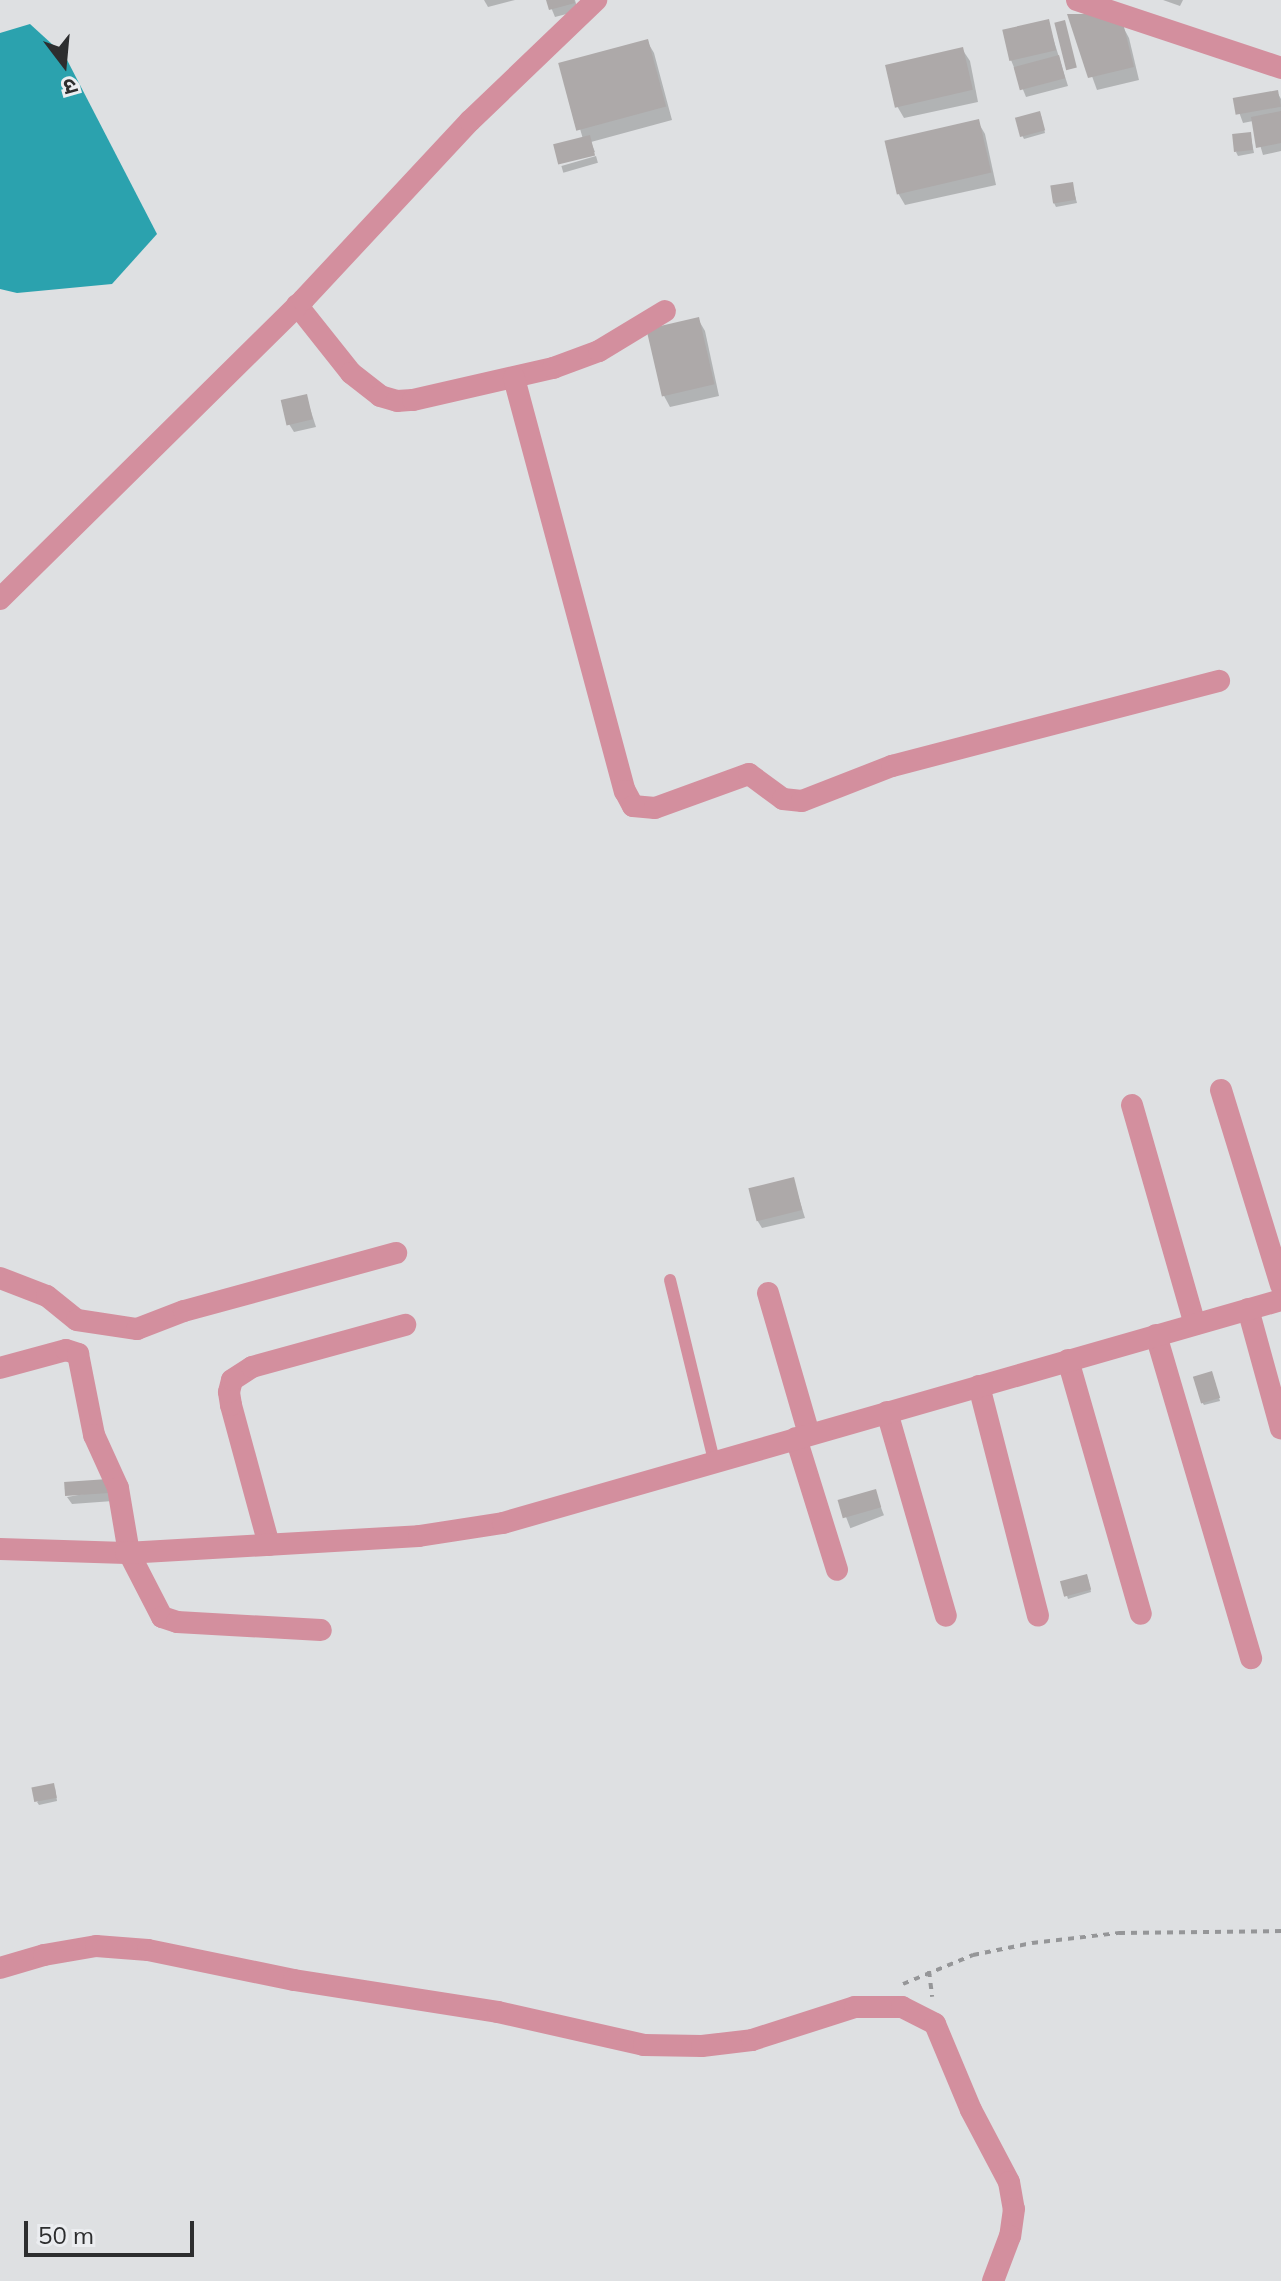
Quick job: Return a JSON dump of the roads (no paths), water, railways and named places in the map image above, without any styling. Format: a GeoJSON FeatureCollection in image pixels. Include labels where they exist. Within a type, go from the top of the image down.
{"type":"FeatureCollection","features":[{"type":"Feature","properties":{"kind":"street"},"geometry":{"type":"LineString","coordinates":[[0,599],[297,305],[470,121],[596,0]]}},
{"type":"Feature","properties":{"kind":"street"},"geometry":{"type":"LineString","coordinates":[[1077,0],[1281,68]]}},
{"type":"Feature","properties":{"kind":"street"},"geometry":{"type":"LineString","coordinates":[[297,305],[351,373],[380,396],[413,400],[514,378],[599,351],[665,311]]}},
{"type":"Feature","properties":{"kind":"street"},"geometry":{"type":"LineString","coordinates":[[514,378],[616,761],[633,806],[655,808],[749,774],[783,799],[802,801],[892,766],[1219,681]]}},
{"type":"Feature","properties":{"kind":"street"},"geometry":{"type":"LineString","coordinates":[[1221,1090],[1281,1285]]}},
{"type":"Feature","properties":{"kind":"street"},"geometry":{"type":"LineString","coordinates":[[1132,1105],[1195,1324]]}},
{"type":"Feature","properties":{"kind":"street"},"geometry":{"type":"LineString","coordinates":[[1256,1203],[1281,1214]]}},
{"type":"Feature","properties":{"kind":"street"},"geometry":{"type":"LineString","coordinates":[[0,1278],[47,1296],[77,1320],[137,1329],[184,1311],[396,1253]]}},
{"type":"Feature","properties":{"kind":"street"},"geometry":{"type":"LineString","coordinates":[[768,1293],[837,1570]]}},
{"type":"Feature","properties":{"kind":"street"},"geometry":{"type":"LineString","coordinates":[[0,1549],[27,1553],[129,1553],[461,1531],[715,1465],[803,1436],[1281,1300]]}},
{"type":"Feature","properties":{"kind":"street"},"geometry":{"type":"LineString","coordinates":[[1248,1309],[1281,1429]]}},
{"type":"Feature","properties":{"kind":"street"},"geometry":{"type":"LineString","coordinates":[[269,1545],[231,1405],[229,1392],[232,1380],[252,1367],[405,1325]]}},
{"type":"Feature","properties":{"kind":"street"},"geometry":{"type":"LineString","coordinates":[[1156,1335],[1251,1658]]}},
{"type":"Feature","properties":{"kind":"street"},"geometry":{"type":"LineString","coordinates":[[0,1368],[66,1350],[78,1354],[94,1435],[118,1488],[129,1553],[156,1609],[168,1620],[321,1630]]}},
{"type":"Feature","properties":{"kind":"street"},"geometry":{"type":"LineString","coordinates":[[1068,1360],[1141,1614]]}},
{"type":"Feature","properties":{"kind":"street"},"geometry":{"type":"LineString","coordinates":[[979,1386],[1038,1616]]}},
{"type":"Feature","properties":{"kind":"street"},"geometry":{"type":"LineString","coordinates":[[887,1412],[946,1616]]}},
{"type":"Feature","properties":{"kind":"street"},"geometry":{"type":"LineString","coordinates":[[0,1968],[44,1955],[96,1946],[148,1950],[294,1980],[498,2012],[644,2045],[702,2046],[752,2040],[855,2007],[902,2007],[921,2013],[935,2024],[971,2110],[1009,2182],[1014,2209],[1010,2236],[993,2281]]}},
{"type":"Feature","properties":{"kind":"lane"},"geometry":{"type":"LineString","coordinates":[[670,1280],[715,1465]]}},
{"type":"Feature","properties":{"kind":"water"},"geometry":{"type":"Polygon","coordinates":[[[30,24],[65,56],[157,234],[112,284],[17,293],[0,289],[0,33],[30,24]]]}}]}
